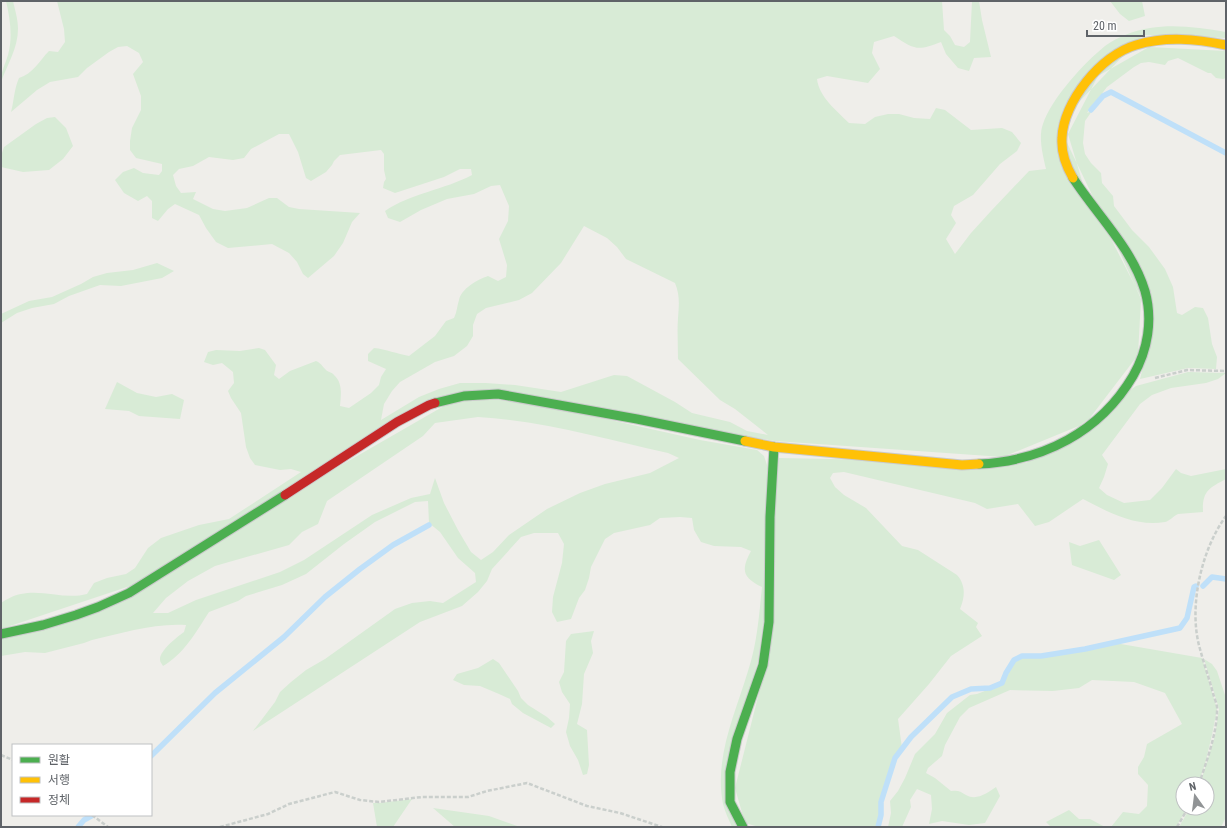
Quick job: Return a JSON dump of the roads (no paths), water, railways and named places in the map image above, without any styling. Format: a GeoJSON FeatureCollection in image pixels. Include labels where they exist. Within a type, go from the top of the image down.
{"type":"FeatureCollection","features":[{"type":"Feature","properties":{"kind":"street"},"geometry":{"type":"LineString","coordinates":[[1,634],[43,625],[98,608],[129,593],[281,498],[397,422],[430,405],[479,394],[498,394],[637,419],[774,447],[962,465],[985,465],[1031,456],[1051,449],[1082,432],[1106,414],[1131,382],[1146,346],[1150,330],[1148,303],[1141,281],[1132,261],[1075,181],[1067,166],[1063,152],[1062,134],[1065,120],[1074,101],[1088,79],[1113,56],[1132,46],[1149,41],[1171,38],[1193,39],[1226,45]]}},
{"type":"Feature","properties":{"kind":"street"},"geometry":{"type":"LineString","coordinates":[[743,827],[730,802],[730,772],[737,739],[763,665],[770,622],[770,517],[774,447]]}},
{"type":"Feature","properties":{"kind":"waterway"},"geometry":{"type":"LineString","coordinates":[[1091,110],[1103,96],[1111,92],[1226,153]]}},
{"type":"Feature","properties":{"kind":"waterway"},"geometry":{"type":"LineString","coordinates":[[152,755],[215,693],[284,637],[325,597],[393,545],[429,525]]}},
{"type":"Feature","properties":{"kind":"waterway"},"geometry":{"type":"LineString","coordinates":[[1203,586],[1212,577],[1226,579]]}},
{"type":"Feature","properties":{"kind":"waterway"},"geometry":{"type":"LineString","coordinates":[[878,827],[881,815],[881,802],[895,758],[911,737],[952,697],[971,689],[990,688],[1002,683],[1014,660],[1022,656],[1041,656],[1085,649],[1180,628],[1187,618],[1194,587],[1196,586]]}},
{"type":"Feature","properties":{"kind":"waterway"},"geometry":{"type":"LineString","coordinates":[[78,827],[84,820],[91,816]]}}]}
